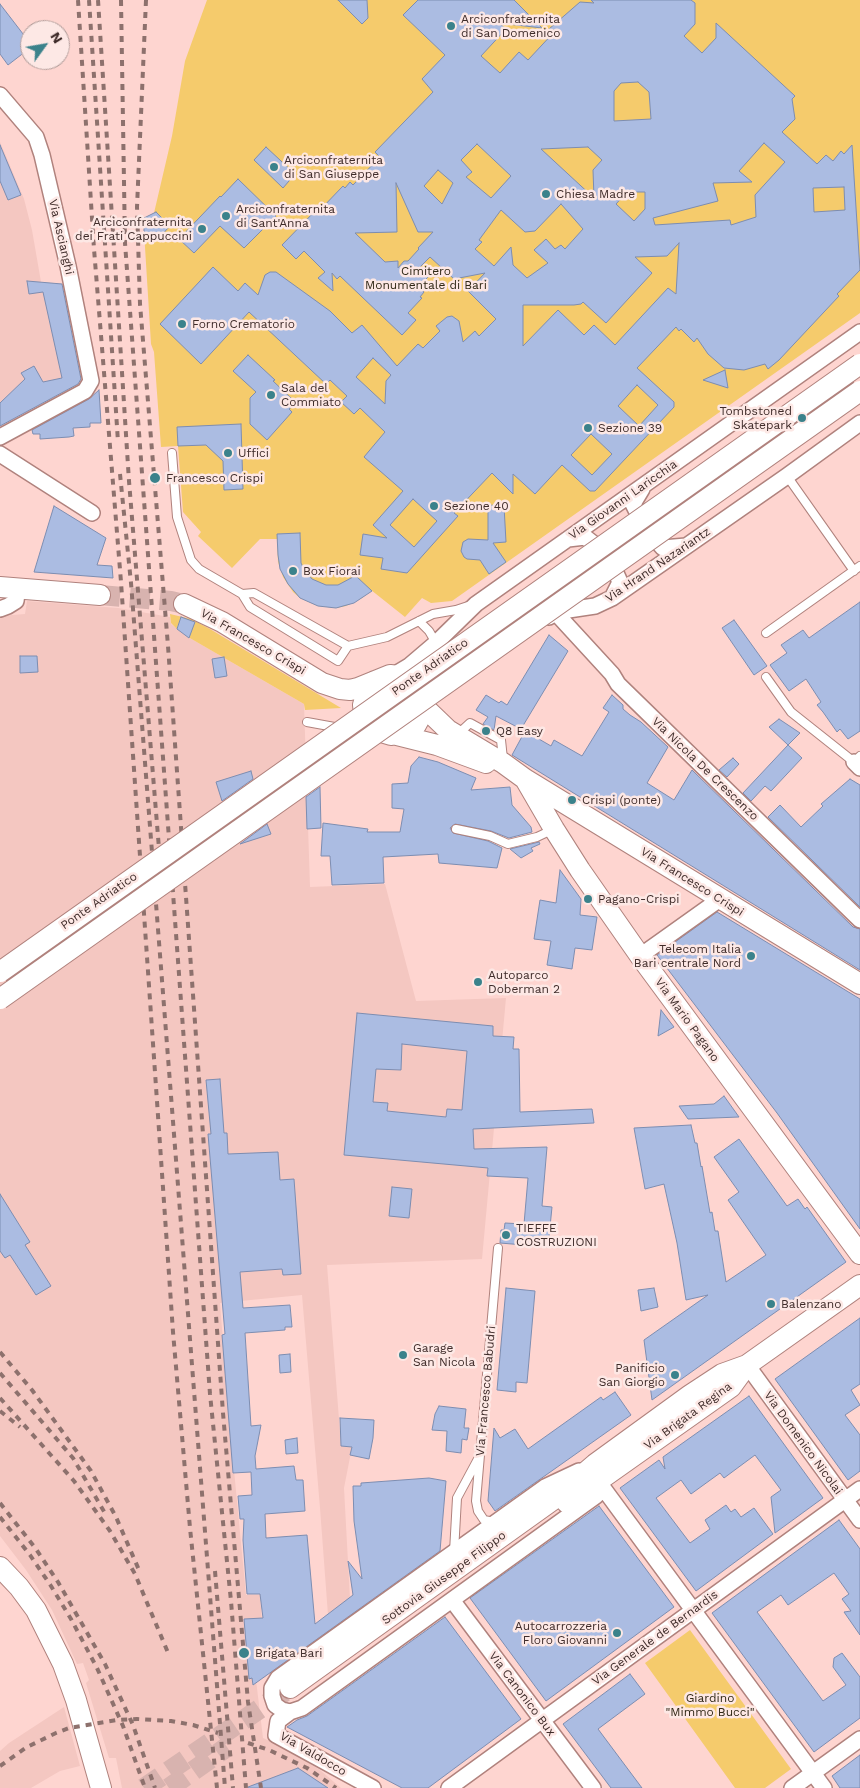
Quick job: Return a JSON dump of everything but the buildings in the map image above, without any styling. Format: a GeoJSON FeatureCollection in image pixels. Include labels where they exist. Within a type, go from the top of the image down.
{"type":"FeatureCollection","features":[{"type":"Feature","properties":{"kind":"main road","name":"Ponte Adriatico"},"geometry":{"type":"LineString","coordinates":[[0,972],[860,364]]}},
{"type":"Feature","properties":{"kind":"main road","name":"Ponte Adriatico"},"geometry":{"type":"LineString","coordinates":[[0,999],[860,392]]}},
{"type":"Feature","properties":{"kind":"main road"},"geometry":{"type":"LineString","coordinates":[[9,587],[100,595]]}},
{"type":"Feature","properties":{"kind":"main road","name":"Via Francesco Crispi"},"geometry":{"type":"LineString","coordinates":[[184,604],[222,622],[322,683]]}},
{"type":"Feature","properties":{"kind":"main road"},"geometry":{"type":"LineString","coordinates":[[394,675],[406,678],[414,684],[422,696],[422,714],[416,725],[406,732],[397,734],[381,732],[322,683],[350,690],[394,675]]}},
{"type":"Feature","properties":{"kind":"main road"},"geometry":{"type":"LineString","coordinates":[[368,720],[363,705],[366,694],[375,682]]}},
{"type":"Feature","properties":{"kind":"main road","name":"Via Francesco Crispi"},"geometry":{"type":"LineString","coordinates":[[423,706],[448,730],[503,763],[525,779],[860,984]]}},
{"type":"Feature","properties":{"kind":"main road","name":"Via Francesco Crispi"},"geometry":{"type":"LineString","coordinates":[[397,734],[438,745],[525,779]]}},
{"type":"Feature","properties":{"kind":"main road","name":"Via Mario Pagano"},"geometry":{"type":"LineString","coordinates":[[525,779],[554,829],[640,956],[860,1254]]}},
{"type":"Feature","properties":{"kind":"main road","name":"Via Brigata Regina"},"geometry":{"type":"LineString","coordinates":[[596,1472],[722,1374],[747,1365],[860,1285]]}},
{"type":"Feature","properties":{"kind":"main road","name":"Sottovia Giuseppe Filippo"},"geometry":{"type":"LineString","coordinates":[[292,1699],[554,1499],[596,1472]]}},
{"type":"Feature","properties":{"kind":"main road"},"geometry":{"type":"LineString","coordinates":[[0,1567],[20,1587],[40,1618],[63,1664],[76,1700],[101,1788]]}},
{"type":"Feature","properties":{"kind":"street","name":"Via Ascianghi"},"geometry":{"type":"LineString","coordinates":[[0,95],[36,137],[42,155],[68,266],[91,381],[85,391],[0,437]]}},
{"type":"Feature","properties":{"kind":"street","name":"Via Giovanni Laricchia"},"geometry":{"type":"LineString","coordinates":[[394,675],[409,666],[436,643],[476,604],[860,332]]}},
{"type":"Feature","properties":{"kind":"street","name":"Via Hrand Nazariantz"},"geometry":{"type":"LineString","coordinates":[[423,706],[555,612],[595,606],[612,598],[860,423]]}},
{"type":"Feature","properties":{"kind":"street"},"geometry":{"type":"LineString","coordinates":[[0,454],[92,513]]}},
{"type":"Feature","properties":{"kind":"street"},"geometry":{"type":"LineString","coordinates":[[644,485],[633,504],[645,528],[663,548],[686,546]]}},
{"type":"Feature","properties":{"kind":"street"},"geometry":{"type":"LineString","coordinates":[[568,539],[585,537],[608,555],[620,582],[612,598]]}},
{"type":"Feature","properties":{"kind":"street"},"geometry":{"type":"LineString","coordinates":[[0,609],[16,601],[9,587]]}},
{"type":"Feature","properties":{"kind":"street","name":"Via Nicola De Crescenzo"},"geometry":{"type":"LineString","coordinates":[[555,612],[612,674],[618,684],[860,920]]}},
{"type":"Feature","properties":{"kind":"street"},"geometry":{"type":"LineString","coordinates":[[640,956],[720,899]]}},
{"type":"Feature","properties":{"kind":"street","name":"Via Domenico Nicolai"},"geometry":{"type":"LineString","coordinates":[[747,1365],[860,1520]]}},
{"type":"Feature","properties":{"kind":"street"},"geometry":{"type":"LineString","coordinates":[[596,1472],[596,1496],[302,1708],[292,1699],[282,1710],[275,1704],[272,1688],[278,1678],[545,1487],[596,1472]]}},
{"type":"Feature","properties":{"kind":"street"},"geometry":{"type":"LineString","coordinates":[[596,1472],[693,1610],[824,1788]]}},
{"type":"Feature","properties":{"kind":"street","name":"Via Generale de Bernardis"},"geometry":{"type":"LineString","coordinates":[[449,1788],[860,1488]]}},
{"type":"Feature","properties":{"kind":"street","name":"Via Canonico Bux"},"geometry":{"type":"LineString","coordinates":[[452,1600],[593,1788]]}},
{"type":"Feature","properties":{"kind":"street","name":"Via Valdocco"},"geometry":{"type":"LineString","coordinates":[[292,1699],[278,1721],[276,1735],[373,1788]]}},
{"type":"Feature","properties":{"kind":"street"},"geometry":{"type":"LineString","coordinates":[[792,1788],[860,1739]]}},
{"type":"Feature","properties":{"kind":"lane"},"geometry":{"type":"LineString","coordinates":[[172,453],[177,517],[191,560],[199,569],[242,594],[250,607],[338,661],[348,646]]}},
{"type":"Feature","properties":{"kind":"lane"},"geometry":{"type":"LineString","coordinates":[[766,633],[857,568],[787,476]]}},
{"type":"Feature","properties":{"kind":"lane"},"geometry":{"type":"LineString","coordinates":[[242,594],[254,592],[348,646],[387,637],[433,614],[476,604]]}},
{"type":"Feature","properties":{"kind":"lane"},"geometry":{"type":"LineString","coordinates":[[419,622],[430,631],[436,643]]}},
{"type":"Feature","properties":{"kind":"lane"},"geometry":{"type":"LineString","coordinates":[[766,677],[791,712],[858,762]]}},
{"type":"Feature","properties":{"kind":"lane"},"geometry":{"type":"LineString","coordinates":[[307,722],[344,729],[368,720]]}},
{"type":"Feature","properties":{"kind":"lane"},"geometry":{"type":"LineString","coordinates":[[456,830],[490,836],[508,844],[536,837],[554,829]]}},
{"type":"Feature","properties":{"kind":"lane","name":"Via Francesco Babudri"},"geometry":{"type":"LineString","coordinates":[[495,1523],[484,1520],[478,1511],[476,1501],[498,1248]]}},
{"type":"Feature","properties":{"kind":"lane"},"geometry":{"type":"LineString","coordinates":[[454,1552],[457,1498],[480,1455]]}},
{"type":"Feature","properties":{"kind":"shaded area"},"geometry":{"type":"Polygon","coordinates":[[[0,142],[24,199],[32,230],[41,282],[66,284],[83,376],[78,388],[0,427],[0,142]]]}},
{"type":"Feature","properties":{"kind":"shaded area"},"geometry":{"type":"Polygon","coordinates":[[[27,601],[118,608],[170,617],[171,624],[188,637],[304,704],[310,887],[385,884],[416,1001],[506,998],[482,1259],[327,1265],[341,1445],[352,1447],[344,1488],[350,1599],[328,1615],[302,1295],[220,1303],[246,1595],[260,1595],[266,1677],[256,1680],[263,1738],[291,1751],[320,1770],[341,1788],[122,1788],[116,1758],[109,1758],[86,1683],[89,1680],[83,1663],[77,1664],[52,1610],[26,1570],[0,1536],[0,616],[25,614],[27,601]]]}},
{"type":"Feature","properties":{"kind":"shaded area"},"geometry":{"type":"Polygon","coordinates":[[[64,1707],[80,1766],[60,1771],[31,1788],[0,1788],[0,1751],[64,1707]]]}},
{"type":"Feature","properties":{"kind":"green space","name":"Cimitero Monumentale di Bari"},"geometry":{"type":"Polygon","coordinates":[[[207,0],[860,0],[860,313],[452,601],[431,603],[422,598],[405,617],[371,590],[362,598],[346,606],[336,608],[318,606],[300,598],[293,592],[283,577],[278,562],[277,539],[260,539],[232,568],[198,536],[201,532],[183,512],[178,446],[161,447],[154,352],[151,344],[144,231],[144,218],[154,213],[172,136],[185,61],[207,0]]]}},
{"type":"Feature","properties":{"kind":"green space"},"geometry":{"type":"Polygon","coordinates":[[[170,614],[191,619],[210,629],[341,708],[305,710],[304,704],[188,637],[178,625],[177,629],[171,623],[170,614]]]}},
{"type":"Feature","properties":{"kind":"green space","name":"Giardino \"Mimmo Bucci\""},"geometry":{"type":"Polygon","coordinates":[[[690,1630],[791,1769],[765,1788],[735,1788],[645,1663],[690,1630]]]}},
{"type":"Feature","properties":{"kind":"tunnel"},"geometry":{"type":"LineString","coordinates":[[100,595],[171,601],[184,604]]}},
{"type":"Feature","properties":{"kind":"tunnel"},"geometry":{"type":"LineString","coordinates":[[144,1788],[290,1688]]}},
{"type":"Feature","properties":{"kind":"tunnel"},"geometry":{"type":"LineString","coordinates":[[169,1788],[227,1747]]}},
{"type":"Feature","properties":{"kind":"railway"},"geometry":{"type":"LineString","coordinates":[[78,0],[94,249],[121,582],[173,1332],[190,1528],[217,1788]]}},
{"type":"Feature","properties":{"kind":"railway"},"geometry":{"type":"LineString","coordinates":[[89,0],[118,442]]}},
{"type":"Feature","properties":{"kind":"railway"},"geometry":{"type":"LineString","coordinates":[[98,0],[129,481],[161,873]]}},
{"type":"Feature","properties":{"kind":"railway"},"geometry":{"type":"LineString","coordinates":[[121,0],[125,243],[210,1394],[231,1601],[246,1788]]}},
{"type":"Feature","properties":{"kind":"railway"},"geometry":{"type":"LineString","coordinates":[[146,0],[137,207],[140,304],[168,646],[223,1413],[248,1702],[261,1788]]}},
{"type":"Feature","properties":{"kind":"railway"},"geometry":{"type":"LineString","coordinates":[[120,474],[131,583],[225,1788]]}},
{"type":"Feature","properties":{"kind":"railway"},"geometry":{"type":"LineString","coordinates":[[0,1352],[32,1390],[91,1471],[116,1517],[139,1570]]}},
{"type":"Feature","properties":{"kind":"railway"},"geometry":{"type":"LineString","coordinates":[[0,1373],[73,1458],[106,1515]]}},
{"type":"Feature","properties":{"kind":"railway"},"geometry":{"type":"LineString","coordinates":[[0,1398],[74,1481],[110,1531],[135,1574],[169,1655]]}},
{"type":"Feature","properties":{"kind":"railway"},"geometry":{"type":"LineString","coordinates":[[0,1411],[20,1427]]}},
{"type":"Feature","properties":{"kind":"railway"},"geometry":{"type":"LineString","coordinates":[[0,1503],[36,1549],[58,1582],[105,1664],[133,1725],[155,1788]]}},
{"type":"Feature","properties":{"kind":"railway"},"geometry":{"type":"LineString","coordinates":[[0,1517],[30,1555],[71,1619],[97,1668],[123,1726],[145,1788]]}},
{"type":"Feature","properties":{"kind":"railway"},"geometry":{"type":"LineString","coordinates":[[215,1571],[233,1788]]}},
{"type":"Feature","properties":{"kind":"railway"},"geometry":{"type":"LineString","coordinates":[[0,1766],[27,1747],[56,1733],[69,1728],[117,1720],[171,1721],[193,1725],[218,1733]]}},
{"type":"Feature","properties":{"kind":"railway"},"geometry":{"type":"LineString","coordinates":[[248,1743],[269,1750],[307,1768],[336,1788]]}},
{"type":"Feature","properties":{"kind":"place","name":"Arciconfraternita di San Domenico"},"geometry":{"type":"Point","coordinates":[451,26]}},
{"type":"Feature","properties":{"kind":"place","name":"Arciconfraternita di San Giuseppe"},"geometry":{"type":"Point","coordinates":[274,167]}},
{"type":"Feature","properties":{"kind":"place","name":"Chiesa Madre"},"geometry":{"type":"Point","coordinates":[546,194]}},
{"type":"Feature","properties":{"kind":"place","name":"Arciconfraternita di Sant'Anna"},"geometry":{"type":"Point","coordinates":[226,216]}},
{"type":"Feature","properties":{"kind":"place","name":"Arciconfraternita dei Frati Cappuccini"},"geometry":{"type":"Point","coordinates":[202,229]}},
{"type":"Feature","properties":{"kind":"place","name":"Forno Crematorio"},"geometry":{"type":"Point","coordinates":[182,324]}},
{"type":"Feature","properties":{"kind":"place","name":"Sala del Commiato"},"geometry":{"type":"Point","coordinates":[271,395]}},
{"type":"Feature","properties":{"kind":"place","name":"Tombstoned Skatepark"},"geometry":{"type":"Point","coordinates":[802,418]}},
{"type":"Feature","properties":{"kind":"place","name":"Sezione 39"},"geometry":{"type":"Point","coordinates":[588,428]}},
{"type":"Feature","properties":{"kind":"place","name":"Uffici"},"geometry":{"type":"Point","coordinates":[228,453]}},
{"type":"Feature","properties":{"kind":"place","name":"Francesco Crispi"},"geometry":{"type":"Point","coordinates":[155,478]}},
{"type":"Feature","properties":{"kind":"place","name":"Sezione 40"},"geometry":{"type":"Point","coordinates":[434,506]}},
{"type":"Feature","properties":{"kind":"place","name":"Box Fiorai"},"geometry":{"type":"Point","coordinates":[293,571]}},
{"type":"Feature","properties":{"kind":"place","name":"Q8 Easy"},"geometry":{"type":"Point","coordinates":[486,731]}},
{"type":"Feature","properties":{"kind":"place","name":"Crispi (ponte)"},"geometry":{"type":"Point","coordinates":[572,800]}},
{"type":"Feature","properties":{"kind":"place","name":"Pagano-Crispi"},"geometry":{"type":"Point","coordinates":[588,899]}},
{"type":"Feature","properties":{"kind":"place","name":"Telecom Italia Bari centrale Nord"},"geometry":{"type":"Point","coordinates":[751,956]}},
{"type":"Feature","properties":{"kind":"place","name":"Autoparco Doberman 2"},"geometry":{"type":"Point","coordinates":[478,982]}},
{"type":"Feature","properties":{"kind":"place","name":"TIEFFE COSTRUZIONI"},"geometry":{"type":"Point","coordinates":[506,1235]}},
{"type":"Feature","properties":{"kind":"place","name":"Balenzano"},"geometry":{"type":"Point","coordinates":[771,1304]}},
{"type":"Feature","properties":{"kind":"place","name":"Garage San Nicola"},"geometry":{"type":"Point","coordinates":[403,1355]}},
{"type":"Feature","properties":{"kind":"place","name":"Panificio San Giorgio"},"geometry":{"type":"Point","coordinates":[675,1375]}},
{"type":"Feature","properties":{"kind":"place","name":"Autocarrozzeria Floro Giovanni"},"geometry":{"type":"Point","coordinates":[617,1633]}},
{"type":"Feature","properties":{"kind":"place","name":"Brigata Bari"},"geometry":{"type":"Point","coordinates":[244,1653]}}]}
